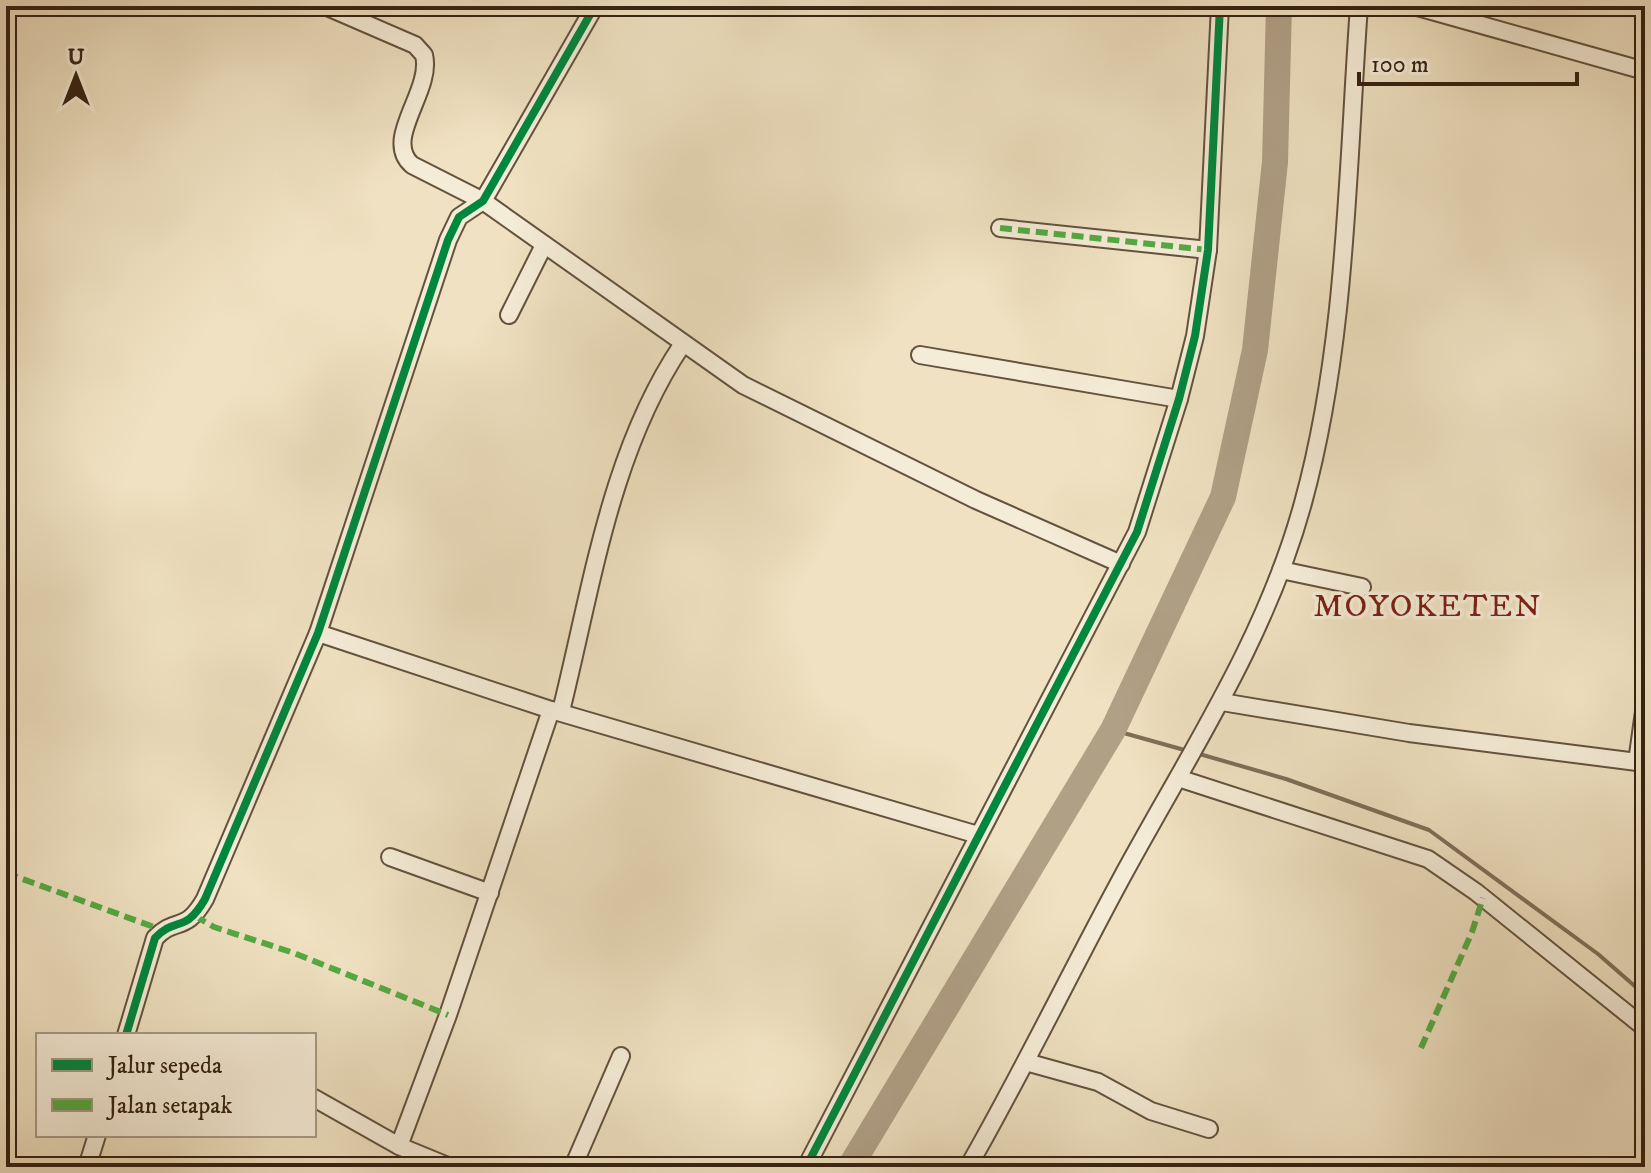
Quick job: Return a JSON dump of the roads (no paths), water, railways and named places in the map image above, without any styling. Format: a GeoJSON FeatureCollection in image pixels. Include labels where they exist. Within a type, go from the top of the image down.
{"type":"FeatureCollection","features":[{"type":"Feature","properties":{"kind":"street"},"geometry":{"type":"LineString","coordinates":[[325,6],[415,45],[424,55],[424,78],[401,149],[412,165],[483,201],[682,345],[743,385],[790,410],[1121,564]]}},
{"type":"Feature","properties":{"kind":"street"},"geometry":{"type":"LineString","coordinates":[[127,1033],[155,938],[162,930],[188,923],[205,899],[318,633],[448,240],[459,217],[483,201],[595,6]]}},
{"type":"Feature","properties":{"kind":"street"},"geometry":{"type":"LineString","coordinates":[[806,1167],[1137,532],[1179,399],[1195,336],[1208,250],[1220,6]]}},
{"type":"Feature","properties":{"kind":"street"},"geometry":{"type":"LineString","coordinates":[[968,1167],[1121,879],[1222,702],[1281,570],[1310,476],[1335,329],[1359,6]]}},
{"type":"Feature","properties":{"kind":"street"},"geometry":{"type":"LineString","coordinates":[[1414,6],[1645,71]]}},
{"type":"Feature","properties":{"kind":"street"},"geometry":{"type":"LineString","coordinates":[[1000,228],[1208,250]]}},
{"type":"Feature","properties":{"kind":"street"},"geometry":{"type":"LineString","coordinates":[[509,315],[544,245]]}},
{"type":"Feature","properties":{"kind":"street"},"geometry":{"type":"LineString","coordinates":[[399,1146],[556,710],[633,437],[654,387],[682,345]]}},
{"type":"Feature","properties":{"kind":"street"},"geometry":{"type":"LineString","coordinates":[[920,355],[1179,399]]}},
{"type":"Feature","properties":{"kind":"street"},"geometry":{"type":"LineString","coordinates":[[1281,570],[1362,587]]}},
{"type":"Feature","properties":{"kind":"street"},"geometry":{"type":"LineString","coordinates":[[318,633],[556,710],[978,835]]}},
{"type":"Feature","properties":{"kind":"street"},"geometry":{"type":"LineString","coordinates":[[1222,702],[1409,733],[1641,763],[1645,704]]}},
{"type":"Feature","properties":{"kind":"street"},"geometry":{"type":"LineString","coordinates":[[1180,775],[1428,859],[1476,892],[1645,1028]]}},
{"type":"Feature","properties":{"kind":"street"},"geometry":{"type":"LineString","coordinates":[[390,857],[490,893]]}},
{"type":"Feature","properties":{"kind":"street"},"geometry":{"type":"LineString","coordinates":[[573,1167],[621,1056]]}},
{"type":"Feature","properties":{"kind":"street"},"geometry":{"type":"LineString","coordinates":[[1026,1062],[1098,1082],[1151,1111],[1209,1129]]}},
{"type":"Feature","properties":{"kind":"street"},"geometry":{"type":"LineString","coordinates":[[316,1099],[399,1146],[450,1167]]}},
{"type":"Feature","properties":{"kind":"street"},"geometry":{"type":"LineString","coordinates":[[87,1167],[96,1137]]}},
{"type":"Feature","properties":{"kind":"waterway"},"geometry":{"type":"LineString","coordinates":[[850,1167],[1113,730],[1223,497],[1255,350],[1275,162],[1279,6]]}},
{"type":"Feature","properties":{"kind":"waterway"},"geometry":{"type":"LineString","coordinates":[[1113,730],[1188,751]]}},
{"type":"Feature","properties":{"kind":"waterway"},"geometry":{"type":"LineString","coordinates":[[1196,753],[1286,779],[1429,830],[1598,954],[1645,995]]}},
{"type":"Feature","properties":{"kind":"district","name":"MOYOKETEN"},"geometry":{"type":"Point","coordinates":[1428,605]}}]}
